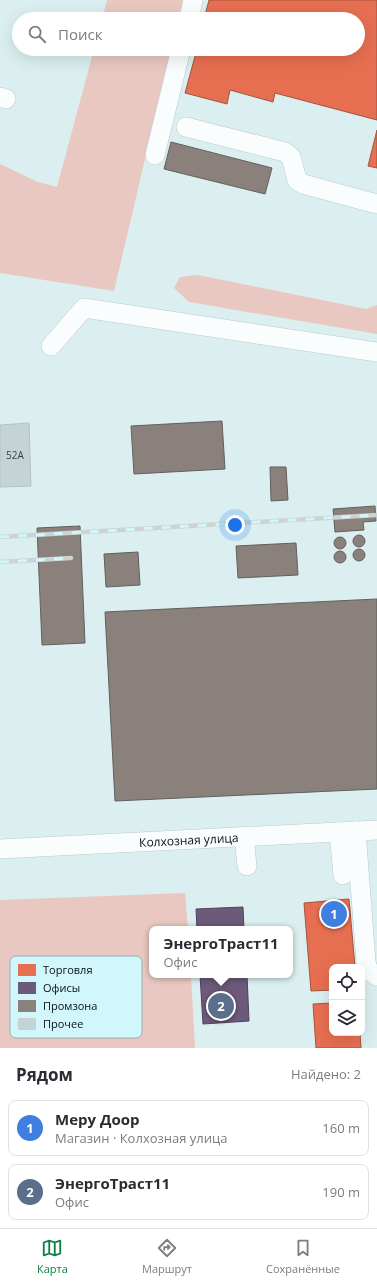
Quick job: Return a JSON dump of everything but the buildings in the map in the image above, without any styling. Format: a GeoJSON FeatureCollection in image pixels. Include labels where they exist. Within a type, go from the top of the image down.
{"type":"FeatureCollection","features":[{"type":"Feature","properties":{"kind":"street"},"geometry":{"type":"LineString","coordinates":[[190,12],[193,0]]}},
{"type":"Feature","properties":{"kind":"street"},"geometry":{"type":"LineString","coordinates":[[155,155],[179,56]]}},
{"type":"Feature","properties":{"kind":"street"},"geometry":{"type":"LineString","coordinates":[[186,127],[285,152],[291,157],[296,180],[303,184],[377,204]]}},
{"type":"Feature","properties":{"kind":"street"},"geometry":{"type":"LineString","coordinates":[[51,346],[84,308],[377,352]]}},
{"type":"Feature","properties":{"kind":"street","name":"Колхозная улица"},"geometry":{"type":"LineString","coordinates":[[0,850],[377,830]]}},
{"type":"Feature","properties":{"kind":"street"},"geometry":{"type":"LineString","coordinates":[[343,875],[348,832]]}},
{"type":"Feature","properties":{"kind":"street"},"geometry":{"type":"LineString","coordinates":[[348,832],[366,962],[368,970],[377,976]]}},
{"type":"Feature","properties":{"kind":"street"},"geometry":{"type":"LineString","coordinates":[[244,837],[246,866]]}},
{"type":"Feature","properties":{"kind":"shaded area"},"geometry":{"type":"Polygon","coordinates":[[[107,0],[183,0],[180,12],[104,12],[107,0]]]}},
{"type":"Feature","properties":{"kind":"shaded area"},"geometry":{"type":"Polygon","coordinates":[[[92,56],[169,56],[114,291],[0,273],[0,164],[38,182],[57,187],[92,56]]]}},
{"type":"Feature","properties":{"kind":"shaded area"},"geometry":{"type":"Polygon","coordinates":[[[198,275],[366,309],[377,305],[377,334],[189,302],[174,288],[180,277],[198,275]]]}},
{"type":"Feature","properties":{"kind":"shaded area"},"geometry":{"type":"Polygon","coordinates":[[[185,893],[188,926],[149,926],[149,978],[191,978],[195,1048],[0,1048],[0,900],[185,893]]]}},
{"type":"Feature","properties":{"kind":"railway"},"geometry":{"type":"LineString","coordinates":[[0,537],[377,515]]}},
{"type":"Feature","properties":{"kind":"railway"},"geometry":{"type":"LineString","coordinates":[[0,562],[71,558]]}},
{"type":"Feature","properties":{"kind":"place","name":"Меру Доор"},"geometry":{"type":"Point","coordinates":[334,914]}},
{"type":"Feature","properties":{"kind":"place","name":"ЭнергоТраст11"},"geometry":{"type":"Point","coordinates":[221,1006]}}]}
